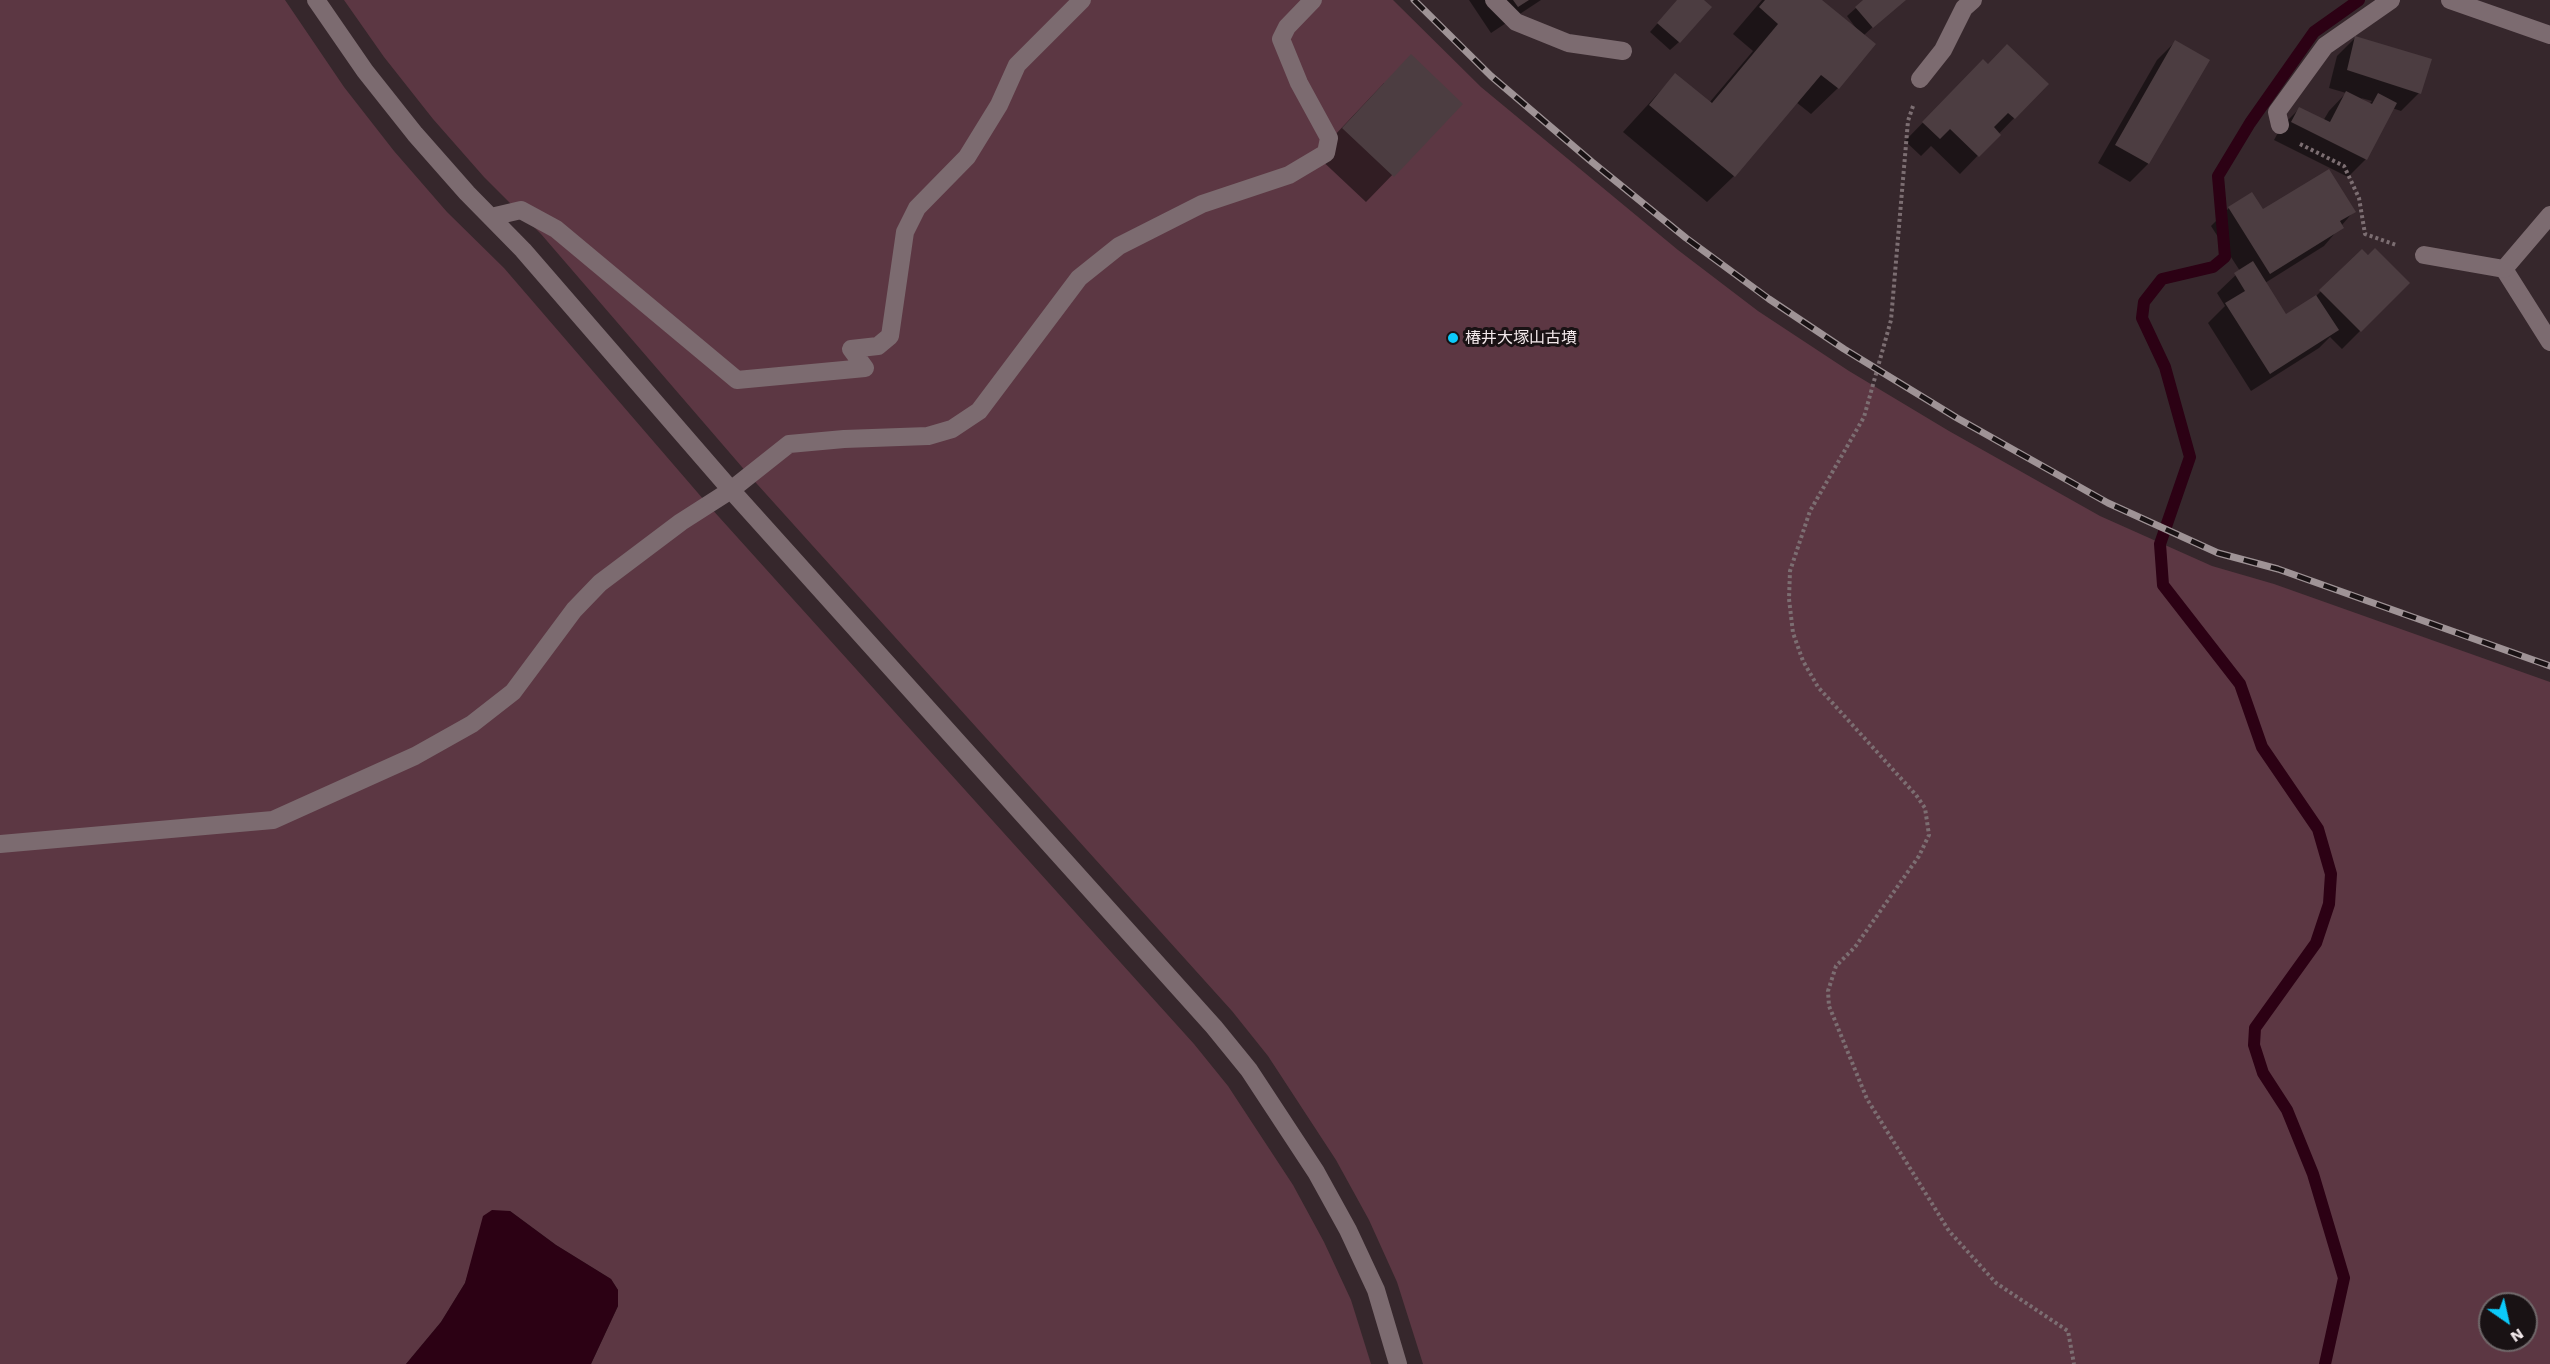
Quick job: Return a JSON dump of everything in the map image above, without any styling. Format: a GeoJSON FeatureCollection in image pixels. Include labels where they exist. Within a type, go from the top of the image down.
{"type":"FeatureCollection","features":[{"type":"Feature","properties":{"kind":"street"},"geometry":{"type":"LineString","coordinates":[[316,0],[365,71],[415,134],[523,250],[730,490],[1214,1027],[1249,1070],[1311,1162],[1348,1230],[1376,1290],[1398,1364]]}},
{"type":"Feature","properties":{"kind":"street"},"geometry":{"type":"LineString","coordinates":[[491,217],[521,210],[556,230],[737,380],[865,368],[850,349],[878,346],[890,336],[905,232],[917,208],[967,157],[999,105],[1017,65],[1082,0]]}},
{"type":"Feature","properties":{"kind":"street"},"geometry":{"type":"LineString","coordinates":[[0,844],[273,820],[416,756],[472,724],[513,692],[574,610],[600,583],[681,522],[730,490],[789,444],[844,439],[928,436],[952,429],[979,411],[1079,278],[1119,246],[1202,204],[1289,175],[1326,153],[1329,138],[1299,83],[1281,39],[1287,27],[1313,0]]}},
{"type":"Feature","properties":{"kind":"street"},"geometry":{"type":"LineString","coordinates":[[1494,0],[1516,22],[1569,43],[1623,51]]}},
{"type":"Feature","properties":{"kind":"street"},"geometry":{"type":"LineString","coordinates":[[1920,79],[1943,50],[1964,8],[1973,0]]}},
{"type":"Feature","properties":{"kind":"street"},"geometry":{"type":"LineString","coordinates":[[2280,125],[2277,112],[2325,46],[2391,0]]}},
{"type":"Feature","properties":{"kind":"street"},"geometry":{"type":"LineString","coordinates":[[2450,0],[2550,34]]}},
{"type":"Feature","properties":{"kind":"street"},"geometry":{"type":"LineString","coordinates":[[2504,269],[2550,215]]}},
{"type":"Feature","properties":{"kind":"street"},"geometry":{"type":"LineString","coordinates":[[2424,255],[2504,269],[2550,342]]}},
{"type":"Feature","properties":{"kind":"path"},"geometry":{"type":"LineString","coordinates":[[1920,79],[1908,121],[1891,320],[1864,417],[1810,511],[1790,571],[1789,599],[1794,633],[1803,661],[1818,687],[1916,795],[1925,808],[1929,822],[1929,835],[1919,856],[1855,947],[1836,966],[1828,991],[1829,1006],[1867,1099],[1949,1231],[1996,1283],[2068,1331],[2074,1364]]}},
{"type":"Feature","properties":{"kind":"path"},"geometry":{"type":"LineString","coordinates":[[2280,125],[2301,145],[2344,166],[2360,198],[2365,234],[2424,255]]}},
{"type":"Feature","properties":{"kind":"shaded area"},"geometry":{"type":"Polygon","coordinates":[[[0,0],[285,0],[344,87],[394,151],[447,212],[504,268],[710,507],[1194,1044],[1228,1086],[1293,1185],[1324,1242],[1351,1300],[1371,1364],[591,1364],[618,1306],[618,1290],[611,1279],[556,1245],[510,1211],[472,1263],[465,1283],[441,1322],[406,1364],[0,1364],[0,0]]]}},
{"type":"Feature","properties":{"kind":"shaded area"},"geometry":{"type":"Polygon","coordinates":[[[344,0],[1393,0],[1481,87],[1678,250],[1758,311],[1849,371],[1949,431],[2100,516],[2212,566],[2274,584],[2550,682],[2550,1364],[1423,1364],[1397,1282],[1369,1220],[1336,1160],[1268,1056],[1232,1011],[748,474],[541,234],[484,177],[433,119],[384,57],[344,0]]]}},
{"type":"Feature","properties":{"kind":"shaded area"},"geometry":{"type":"Polygon","coordinates":[[[492,1210],[510,1211],[556,1245],[611,1279],[618,1290],[618,1306],[591,1364],[406,1364],[441,1322],[465,1283],[483,1216],[492,1210]]]}},
{"type":"Feature","properties":{"kind":"building"},"geometry":{"type":"Polygon","coordinates":[[[1513,0],[1529,0],[1518,7],[1513,0]]]}},
{"type":"Feature","properties":{"kind":"building"},"geometry":{"type":"Polygon","coordinates":[[[1677,0],[1704,0],[1712,7],[1680,43],[1657,23],[1677,0]]]}},
{"type":"Feature","properties":{"kind":"building"},"geometry":{"type":"Polygon","coordinates":[[[1765,0],[1822,0],[1876,44],[1839,89],[1821,75],[1735,177],[1649,105],[1675,73],[1712,103],[1778,24],[1759,7],[1765,0]]]}},
{"type":"Feature","properties":{"kind":"building"},"geometry":{"type":"Polygon","coordinates":[[[1863,0],[1906,0],[1873,28],[1855,7],[1863,0]]]}},
{"type":"Feature","properties":{"kind":"building"},"geometry":{"type":"Polygon","coordinates":[[[2355,36],[2432,59],[2421,94],[2347,70],[2355,36]]]}},
{"type":"Feature","properties":{"kind":"building"},"geometry":{"type":"Polygon","coordinates":[[[2175,40],[2210,60],[2149,164],[2115,145],[2175,40]]]}},
{"type":"Feature","properties":{"kind":"building"},"geometry":{"type":"Polygon","coordinates":[[[2007,44],[2049,84],[2015,119],[2008,113],[1994,127],[2001,135],[1979,157],[1950,129],[1940,139],[1922,122],[1983,59],[1988,64],[2007,44]]]}},
{"type":"Feature","properties":{"kind":"building"},"geometry":{"type":"Polygon","coordinates":[[[1411,54],[1463,104],[1394,177],[1342,128],[1411,54]]]}},
{"type":"Feature","properties":{"kind":"building"},"geometry":{"type":"Polygon","coordinates":[[[2346,91],[2372,104],[2378,93],[2397,103],[2367,160],[2291,122],[2299,107],[2330,122],[2346,91]]]}},
{"type":"Feature","properties":{"kind":"building"},"geometry":{"type":"Polygon","coordinates":[[[2329,169],[2356,212],[2340,221],[2344,228],[2270,274],[2228,207],[2252,192],[2263,209],[2329,169]]]}},
{"type":"Feature","properties":{"kind":"building"},"geometry":{"type":"Polygon","coordinates":[[[2375,248],[2410,283],[2361,332],[2319,290],[2362,249],[2368,255],[2375,248]]]}},
{"type":"Feature","properties":{"kind":"building"},"geometry":{"type":"Polygon","coordinates":[[[2253,261],[2286,314],[2316,295],[2339,330],[2270,374],[2225,303],[2245,291],[2234,273],[2253,261]]]}},
{"type":"Feature","properties":{"kind":"waterway"},"geometry":{"type":"LineString","coordinates":[[2325,1364],[2344,1278],[2313,1174],[2287,1110],[2263,1073],[2254,1045],[2255,1028],[2316,943],[2329,904],[2331,874],[2318,829],[2262,747],[2240,684],[2163,585],[2160,544],[2190,457],[2165,367],[2142,318],[2144,302],[2162,279],[2213,267],[2225,257],[2218,176],[2250,123],[2314,32],[2359,0]]}},
{"type":"Feature","properties":{"kind":"railway"},"geometry":{"type":"LineString","coordinates":[[1414,0],[1491,76],[1686,238],[1769,299],[1844,349],[1957,418],[2108,503],[2218,553],[2278,569],[2550,666]]}},
{"type":"Feature","properties":{"kind":"place","name":"椿井大塚山古墳"},"geometry":{"type":"Point","coordinates":[1453,338]}}]}
